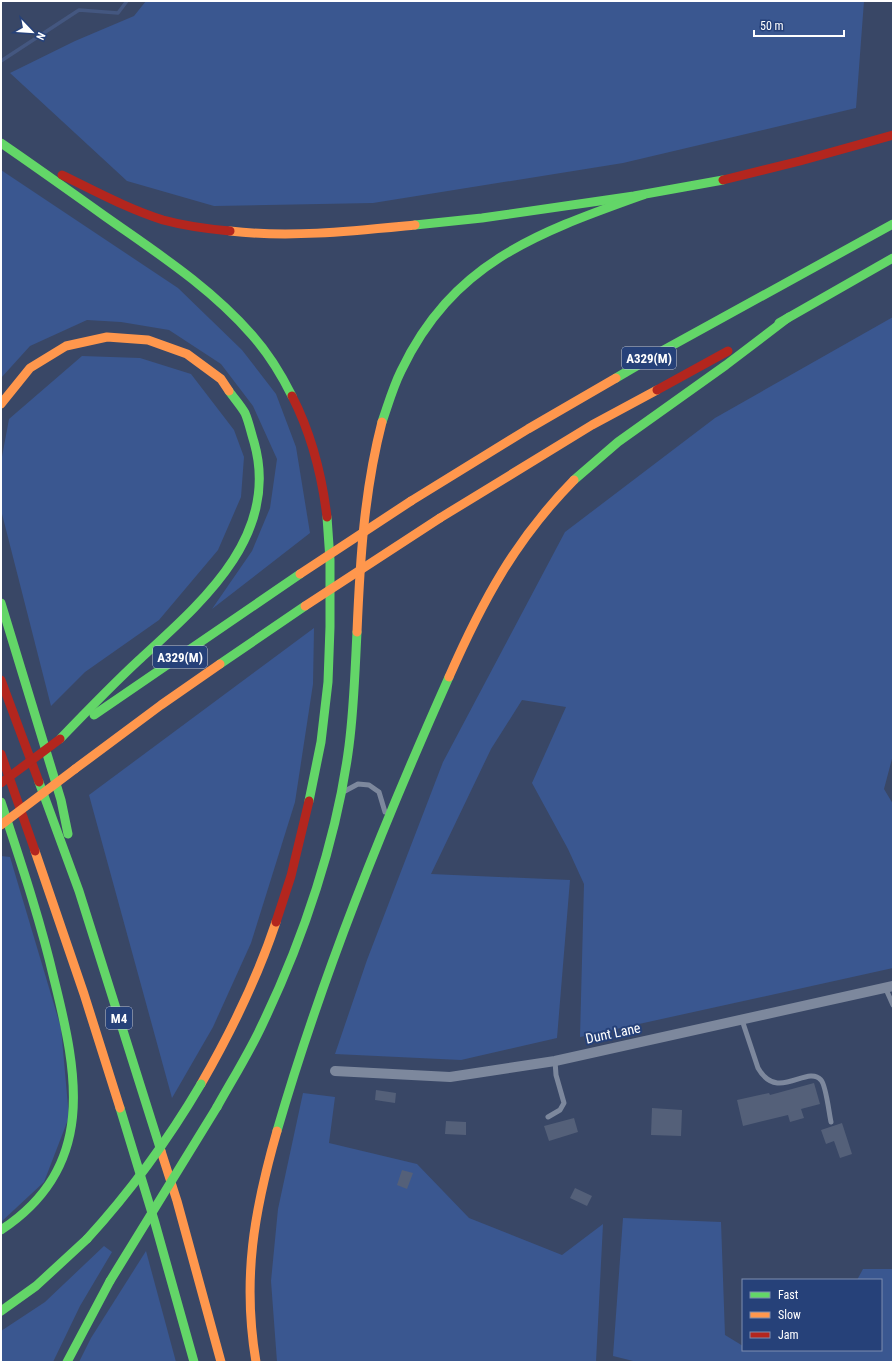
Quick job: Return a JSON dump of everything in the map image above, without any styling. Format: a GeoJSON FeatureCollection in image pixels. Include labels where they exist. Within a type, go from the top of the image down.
{"type":"FeatureCollection","features":[{"type":"Feature","properties":{"kind":"highway"},"geometry":{"type":"LineString","coordinates":[[20,157],[86,186],[115,201],[162,220],[204,229],[230,232],[291,234],[419,225],[497,216],[643,195],[777,168],[832,154],[893,135]]}},
{"type":"Feature","properties":{"kind":"highway"},"geometry":{"type":"LineString","coordinates":[[1,143],[147,245],[211,295],[236,318],[270,358],[285,383],[307,432],[316,459],[322,486],[329,538],[331,617],[327,695],[323,731],[316,774],[299,849],[255,977],[237,1017],[183,1115],[130,1190],[87,1239],[36,1286],[1,1311]]}},
{"type":"Feature","properties":{"kind":"highway"},"geometry":{"type":"LineString","coordinates":[[67,1362],[110,1281],[217,1107],[260,1028],[292,956],[320,875],[341,794],[349,745],[356,674],[362,543],[368,490],[380,429],[395,385],[405,362],[429,324],[443,306],[467,282],[498,258],[524,242],[555,227],[643,195]]}},
{"type":"Feature","properties":{"kind":"highway","name":"A329(M)"},"geometry":{"type":"LineString","coordinates":[[1,783],[60,739],[300,574],[411,501],[662,351],[893,224]]}},
{"type":"Feature","properties":{"kind":"highway","name":"A329(M)"},"geometry":{"type":"LineString","coordinates":[[1,825],[75,768],[168,701],[305,606],[440,518],[592,425],[790,318],[893,258]]}},
{"type":"Feature","properties":{"kind":"highway"},"geometry":{"type":"LineString","coordinates":[[256,1362],[251,1338],[249,1272],[262,1186],[276,1134],[311,1025],[387,818],[482,608],[500,573],[520,543],[540,516],[567,487],[617,442],[790,318]]}},
{"type":"Feature","properties":{"kind":"highway"},"geometry":{"type":"LineString","coordinates":[[1,404],[26,371],[55,350],[86,340],[102,337],[114,336],[143,338],[184,352],[206,366],[216,375],[237,399],[245,411],[254,436],[257,452],[260,487],[257,503],[247,534],[228,569],[191,611],[114,684],[60,739]]}},
{"type":"Feature","properties":{"kind":"highway"},"geometry":{"type":"LineString","coordinates":[[1,603],[61,800],[79,891]]}},
{"type":"Feature","properties":{"kind":"highway","name":"M4"},"geometry":{"type":"LineString","coordinates":[[1,680],[79,891],[174,1193],[221,1362]]}},
{"type":"Feature","properties":{"kind":"highway","name":"M4"},"geometry":{"type":"LineString","coordinates":[[1,754],[37,854],[80,982],[130,1140],[194,1362]]}},
{"type":"Feature","properties":{"kind":"highway"},"geometry":{"type":"LineString","coordinates":[[1,802],[33,897],[51,963],[66,1028],[72,1064],[74,1093],[70,1136],[64,1156],[55,1175],[45,1191],[29,1210],[1,1230]]}},
{"type":"Feature","properties":{"kind":"street","name":"Dunt Lane"},"geometry":{"type":"LineString","coordinates":[[335,1071],[450,1077],[555,1061],[889,986]]}},
{"type":"Feature","properties":{"kind":"lane"},"geometry":{"type":"LineString","coordinates":[[341,794],[358,784],[369,785],[379,792],[387,818]]}},
{"type":"Feature","properties":{"kind":"lane"},"geometry":{"type":"LineString","coordinates":[[889,986],[893,1005]]}},
{"type":"Feature","properties":{"kind":"lane"},"geometry":{"type":"LineString","coordinates":[[742,1020],[761,1074],[766,1079],[776,1083],[787,1082],[809,1076],[819,1078],[823,1085],[831,1122]]}},
{"type":"Feature","properties":{"kind":"lane"},"geometry":{"type":"LineString","coordinates":[[548,1117],[560,1110],[564,1103],[556,1075],[555,1061]]}},
{"type":"Feature","properties":{"kind":"shaded area"},"geometry":{"type":"Polygon","coordinates":[[[146,1],[864,1],[856,108],[623,163],[373,203],[214,206],[127,181],[10,73],[75,41],[134,16],[146,1]]]}},
{"type":"Feature","properties":{"kind":"shaded area"},"geometry":{"type":"Polygon","coordinates":[[[1,170],[178,288],[242,350],[276,394],[296,447],[310,533],[212,609],[252,551],[270,508],[277,459],[253,406],[221,364],[169,330],[121,322],[87,320],[30,346],[1,378],[1,170]]]}},
{"type":"Feature","properties":{"kind":"shaded area"},"geometry":{"type":"Polygon","coordinates":[[[893,317],[893,755],[884,789],[893,804],[893,968],[580,1037],[584,884],[568,849],[532,783],[566,707],[522,700],[491,749],[431,874],[570,880],[557,1038],[461,1060],[335,1054],[367,960],[443,762],[565,532],[715,418],[893,317]]]}},
{"type":"Feature","properties":{"kind":"shaded area"},"geometry":{"type":"Polygon","coordinates":[[[82,356],[140,358],[191,374],[234,430],[244,457],[241,497],[218,550],[159,620],[85,672],[51,706],[1,510],[1,462],[9,419],[82,356]]]}},
{"type":"Feature","properties":{"kind":"shaded area"},"geometry":{"type":"Polygon","coordinates":[[[314,628],[313,684],[295,802],[251,943],[213,1027],[172,1098],[89,795],[314,628]]]}},
{"type":"Feature","properties":{"kind":"shaded area"},"geometry":{"type":"Polygon","coordinates":[[[1,856],[10,857],[61,1028],[69,1117],[44,1182],[1,1222],[1,856]]]}},
{"type":"Feature","properties":{"kind":"shaded area"},"geometry":{"type":"Polygon","coordinates":[[[303,1093],[335,1097],[329,1143],[417,1164],[469,1218],[562,1255],[603,1224],[596,1362],[277,1362],[271,1281],[278,1209],[303,1093]]]}},
{"type":"Feature","properties":{"kind":"shaded area"},"geometry":{"type":"Polygon","coordinates":[[[623,1218],[721,1222],[725,1335],[742,1345],[742,1351],[882,1351],[882,1279],[858,1279],[863,1269],[893,1269],[893,1362],[637,1362],[613,1356],[623,1218]]]}},
{"type":"Feature","properties":{"kind":"shaded area"},"geometry":{"type":"Polygon","coordinates":[[[104,1246],[112,1252],[80,1306],[53,1362],[1,1362],[1,1331],[45,1302],[104,1246]]]}},
{"type":"Feature","properties":{"kind":"shaded area"},"geometry":{"type":"Polygon","coordinates":[[[146,1251],[176,1362],[79,1362],[91,1338],[146,1251]]]}},
{"type":"Feature","properties":{"kind":"building"},"geometry":{"type":"Polygon","coordinates":[[[814,1083],[820,1104],[801,1109],[804,1118],[790,1122],[788,1115],[743,1126],[737,1100],[769,1093],[770,1095],[814,1083]]]}},
{"type":"Feature","properties":{"kind":"building"},"geometry":{"type":"Polygon","coordinates":[[[376,1090],[396,1093],[395,1103],[375,1100],[376,1090]]]}},
{"type":"Feature","properties":{"kind":"building"},"geometry":{"type":"Polygon","coordinates":[[[652,1108],[682,1110],[681,1136],[651,1135],[652,1108]]]}},
{"type":"Feature","properties":{"kind":"building"},"geometry":{"type":"Polygon","coordinates":[[[574,1118],[578,1132],[549,1141],[544,1126],[574,1118]]]}},
{"type":"Feature","properties":{"kind":"building"},"geometry":{"type":"Polygon","coordinates":[[[446,1121],[466,1122],[466,1135],[445,1134],[446,1121]]]}},
{"type":"Feature","properties":{"kind":"building"},"geometry":{"type":"Polygon","coordinates":[[[842,1123],[852,1154],[840,1158],[834,1141],[826,1144],[821,1130],[842,1123]]]}},
{"type":"Feature","properties":{"kind":"building"},"geometry":{"type":"Polygon","coordinates":[[[402,1170],[413,1173],[407,1189],[397,1185],[402,1170]]]}},
{"type":"Feature","properties":{"kind":"building"},"geometry":{"type":"Polygon","coordinates":[[[575,1188],[592,1196],[587,1206],[570,1198],[575,1188]]]}},
{"type":"Feature","properties":{"kind":"waterway"},"geometry":{"type":"LineString","coordinates":[[1,61],[79,10],[118,13],[127,1]]}},
{"type":"Feature","properties":{"kind":"traffic: fast"},"geometry":{"type":"LineString","coordinates":[[1,143],[164,258],[219,301],[252,335],[269,356],[292,396]]}},
{"type":"Feature","properties":{"kind":"traffic: fast"},"geometry":{"type":"LineString","coordinates":[[415,225],[482,218],[634,196],[723,180]]}},
{"type":"Feature","properties":{"kind":"traffic: fast"},"geometry":{"type":"LineString","coordinates":[[382,422],[398,377],[422,334],[446,303],[472,277],[502,256],[534,239],[568,223],[643,195]]}},
{"type":"Feature","properties":{"kind":"traffic: fast"},"geometry":{"type":"LineString","coordinates":[[616,378],[662,351],[893,224]]}},
{"type":"Feature","properties":{"kind":"traffic: fast"},"geometry":{"type":"LineString","coordinates":[[779,323],[893,258]]}},
{"type":"Feature","properties":{"kind":"traffic: fast"},"geometry":{"type":"LineString","coordinates":[[574,480],[618,442],[726,365],[789,317]]}},
{"type":"Feature","properties":{"kind":"traffic: fast"},"geometry":{"type":"LineString","coordinates":[[60,739],[119,679],[187,615],[210,591],[230,565],[246,537],[256,508],[259,476],[254,442],[245,413],[229,391]]}},
{"type":"Feature","properties":{"kind":"traffic: fast"},"geometry":{"type":"LineString","coordinates":[[309,801],[321,742],[328,682],[330,560],[327,517]]}},
{"type":"Feature","properties":{"kind":"traffic: fast"},"geometry":{"type":"LineString","coordinates":[[94,715],[300,574]]}},
{"type":"Feature","properties":{"kind":"traffic: fast"},"geometry":{"type":"LineString","coordinates":[[1,603],[61,800],[68,834]]}},
{"type":"Feature","properties":{"kind":"traffic: fast"},"geometry":{"type":"LineString","coordinates":[[220,664],[305,606]]}},
{"type":"Feature","properties":{"kind":"traffic: fast"},"geometry":{"type":"LineString","coordinates":[[217,1107],[252,1046],[277,992],[304,924],[327,853],[336,817],[349,746],[357,632]]}},
{"type":"Feature","properties":{"kind":"traffic: fast"},"geometry":{"type":"LineString","coordinates":[[277,1131],[314,1015],[355,901],[377,845],[449,677]]}},
{"type":"Feature","properties":{"kind":"traffic: fast"},"geometry":{"type":"LineString","coordinates":[[39,782],[79,891],[161,1151]]}},
{"type":"Feature","properties":{"kind":"traffic: fast"},"geometry":{"type":"LineString","coordinates":[[1,802],[42,934],[63,1015],[73,1084],[72,1117],[66,1148],[53,1178],[32,1205],[1,1230]]}},
{"type":"Feature","properties":{"kind":"traffic: fast"},"geometry":{"type":"LineString","coordinates":[[87,1239],[134,1184],[162,1145],[201,1084]]}},
{"type":"Feature","properties":{"kind":"traffic: fast"},"geometry":{"type":"LineString","coordinates":[[110,1281],[217,1107]]}},
{"type":"Feature","properties":{"kind":"traffic: fast"},"geometry":{"type":"LineString","coordinates":[[120,1108],[155,1223],[194,1362]]}},
{"type":"Feature","properties":{"kind":"traffic: fast"},"geometry":{"type":"LineString","coordinates":[[1,1311],[36,1286],[87,1239]]}},
{"type":"Feature","properties":{"kind":"traffic: fast"},"geometry":{"type":"LineString","coordinates":[[67,1362],[110,1281]]}},
{"type":"Feature","properties":{"kind":"traffic: slow"},"geometry":{"type":"LineString","coordinates":[[230,231],[299,234],[415,225]]}},
{"type":"Feature","properties":{"kind":"traffic: slow"},"geometry":{"type":"LineString","coordinates":[[1,404],[30,368],[66,346],[107,337],[148,340],[187,354],[221,379],[229,391]]}},
{"type":"Feature","properties":{"kind":"traffic: slow"},"geometry":{"type":"LineString","coordinates":[[411,501],[528,429],[616,378]]}},
{"type":"Feature","properties":{"kind":"traffic: slow"},"geometry":{"type":"LineString","coordinates":[[440,518],[592,425],[657,390]]}},
{"type":"Feature","properties":{"kind":"traffic: slow"},"geometry":{"type":"LineString","coordinates":[[357,632],[361,553],[367,500],[382,422]]}},
{"type":"Feature","properties":{"kind":"traffic: slow"},"geometry":{"type":"LineString","coordinates":[[449,677],[461,649],[487,598],[517,549],[534,526],[574,480]]}},
{"type":"Feature","properties":{"kind":"traffic: slow"},"geometry":{"type":"LineString","coordinates":[[300,574],[411,501]]}},
{"type":"Feature","properties":{"kind":"traffic: slow"},"geometry":{"type":"LineString","coordinates":[[305,606],[440,518]]}},
{"type":"Feature","properties":{"kind":"traffic: slow"},"geometry":{"type":"LineString","coordinates":[[75,769],[161,705],[220,664]]}},
{"type":"Feature","properties":{"kind":"traffic: slow"},"geometry":{"type":"LineString","coordinates":[[1,825],[75,769]]}},
{"type":"Feature","properties":{"kind":"traffic: slow"},"geometry":{"type":"LineString","coordinates":[[35,851],[84,994],[120,1108]]}},
{"type":"Feature","properties":{"kind":"traffic: slow"},"geometry":{"type":"LineString","coordinates":[[201,1084],[243,1005],[269,943],[276,922]]}},
{"type":"Feature","properties":{"kind":"traffic: slow"},"geometry":{"type":"LineString","coordinates":[[256,1362],[252,1332],[250,1274],[262,1189],[277,1131]]}},
{"type":"Feature","properties":{"kind":"traffic: slow"},"geometry":{"type":"LineString","coordinates":[[161,1151],[177,1201],[221,1362]]}},
{"type":"Feature","properties":{"kind":"traffic: jam"},"geometry":{"type":"LineString","coordinates":[[723,180],[800,161],[893,135]]}},
{"type":"Feature","properties":{"kind":"traffic: jam"},"geometry":{"type":"LineString","coordinates":[[62,175],[150,216],[180,224],[230,231]]}},
{"type":"Feature","properties":{"kind":"traffic: jam"},"geometry":{"type":"LineString","coordinates":[[657,390],[728,351]]}},
{"type":"Feature","properties":{"kind":"traffic: jam"},"geometry":{"type":"LineString","coordinates":[[292,396],[305,425],[315,455],[327,517]]}},
{"type":"Feature","properties":{"kind":"traffic: jam"},"geometry":{"type":"LineString","coordinates":[[1,680],[39,782]]}},
{"type":"Feature","properties":{"kind":"traffic: jam"},"geometry":{"type":"LineString","coordinates":[[1,783],[60,739]]}},
{"type":"Feature","properties":{"kind":"traffic: jam"},"geometry":{"type":"LineString","coordinates":[[1,754],[35,851]]}},
{"type":"Feature","properties":{"kind":"traffic: jam"},"geometry":{"type":"LineString","coordinates":[[276,922],[291,876],[309,801]]}}]}
